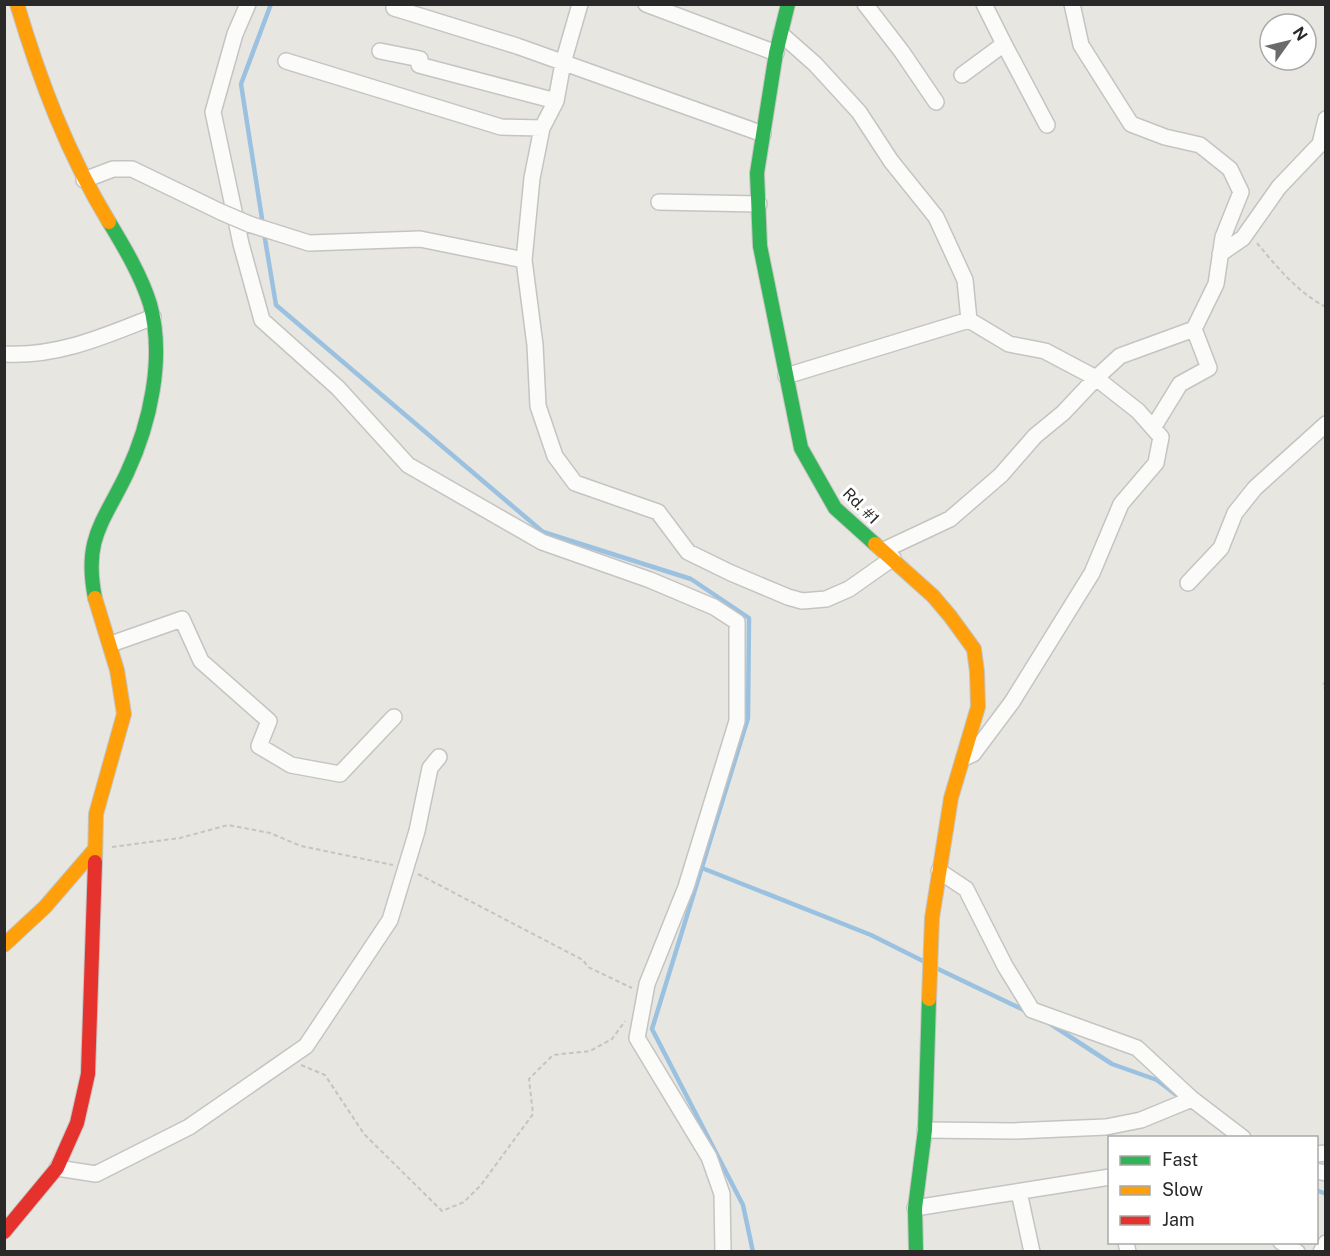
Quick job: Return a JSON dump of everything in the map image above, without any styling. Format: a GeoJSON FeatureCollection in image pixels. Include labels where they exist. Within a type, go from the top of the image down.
{"type":"FeatureCollection","features":[{"type":"Feature","properties":{"kind":"street"},"geometry":{"type":"LineString","coordinates":[[4,1232],[57,1168],[77,1123],[88,1074],[95,849],[93,825],[98,799],[120,738],[124,716],[122,689],[111,644],[95,597],[93,541],[128,472],[142,435],[156,371],[153,317],[147,297],[120,242],[84,180],[36,68],[17,4]]}},
{"type":"Feature","properties":{"kind":"street"},"geometry":{"type":"LineString","coordinates":[[248,4],[235,34],[213,112],[241,244],[262,320],[338,388],[408,465],[542,542],[671,589],[714,607],[736,622],[737,721],[686,887],[658,952],[645,994],[637,1038],[709,1157],[722,1194],[723,1251]]}},
{"type":"Feature","properties":{"kind":"street"},"geometry":{"type":"LineString","coordinates":[[580,4],[563,63],[556,101],[542,128],[532,177],[525,261],[535,345],[538,406],[555,456],[575,483],[658,512],[688,552],[731,573],[802,601],[826,599],[849,590],[889,554],[950,519],[1002,475],[1035,436],[1063,413],[1120,356],[1194,329],[1216,284],[1223,237],[1241,192],[1230,169],[1200,145],[1165,137],[1131,124],[1081,45],[1072,4]]}},
{"type":"Feature","properties":{"kind":"street"},"geometry":{"type":"LineString","coordinates":[[646,4],[776,53]]}},
{"type":"Feature","properties":{"kind":"street","name":"Rd. #1"},"geometry":{"type":"LineString","coordinates":[[788,4],[776,53],[757,173],[760,246],[801,448],[835,508],[889,554],[933,596],[975,649],[978,706],[951,798],[932,918],[925,1130],[915,1208],[916,1251]]}},
{"type":"Feature","properties":{"kind":"street"},"geometry":{"type":"LineString","coordinates":[[865,4],[902,52],[936,102]]}},
{"type":"Feature","properties":{"kind":"street"},"geometry":{"type":"LineString","coordinates":[[984,4],[1047,125]]}},
{"type":"Feature","properties":{"kind":"street"},"geometry":{"type":"LineString","coordinates":[[394,8],[563,63],[763,134]]}},
{"type":"Feature","properties":{"kind":"street"},"geometry":{"type":"LineString","coordinates":[[781,34],[815,64],[859,112],[891,161],[936,217],[965,280],[969,320]]}},
{"type":"Feature","properties":{"kind":"street"},"geometry":{"type":"LineString","coordinates":[[962,75],[1004,44]]}},
{"type":"Feature","properties":{"kind":"street"},"geometry":{"type":"LineString","coordinates":[[380,51],[420,59],[419,65],[556,101]]}},
{"type":"Feature","properties":{"kind":"street"},"geometry":{"type":"LineString","coordinates":[[286,61],[501,127],[542,128]]}},
{"type":"Feature","properties":{"kind":"street"},"geometry":{"type":"LineString","coordinates":[[1220,254],[1247,231],[1279,188],[1320,144],[1326,118]]}},
{"type":"Feature","properties":{"kind":"street"},"geometry":{"type":"LineString","coordinates":[[84,180],[113,170],[132,169],[251,225],[309,243],[420,239],[525,261]]}},
{"type":"Feature","properties":{"kind":"street"},"geometry":{"type":"LineString","coordinates":[[659,202],[759,204]]}},
{"type":"Feature","properties":{"kind":"street"},"geometry":{"type":"LineString","coordinates":[[4,354],[55,351],[85,344],[153,317]]}},
{"type":"Feature","properties":{"kind":"street"},"geometry":{"type":"LineString","coordinates":[[786,376],[969,320],[1009,344],[1045,351],[1096,378],[1138,411],[1161,437],[1156,463],[1121,504],[1092,573],[1012,702],[973,754],[964,758]]}},
{"type":"Feature","properties":{"kind":"street"},"geometry":{"type":"LineString","coordinates":[[1153,428],[1180,384],[1209,368],[1194,329]]}},
{"type":"Feature","properties":{"kind":"street"},"geometry":{"type":"LineString","coordinates":[[1188,583],[1221,548],[1235,513],[1255,488],[1326,424]]}},
{"type":"Feature","properties":{"kind":"street"},"geometry":{"type":"LineString","coordinates":[[111,644],[182,619],[201,662],[269,721],[259,746],[291,765],[339,774],[394,717]]}},
{"type":"Feature","properties":{"kind":"street"},"geometry":{"type":"LineString","coordinates":[[57,1168],[96,1174],[189,1127],[306,1046],[390,920],[406,868],[430,768],[439,757]]}},
{"type":"Feature","properties":{"kind":"street"},"geometry":{"type":"LineString","coordinates":[[4,945],[45,907],[95,849]]}},
{"type":"Feature","properties":{"kind":"street"},"geometry":{"type":"LineString","coordinates":[[939,871],[966,889],[1005,966],[1032,1010],[1137,1048],[1227,1129],[1241,1136]]}},
{"type":"Feature","properties":{"kind":"street"},"geometry":{"type":"LineString","coordinates":[[925,1130],[1013,1131],[1106,1127],[1141,1120],[1192,1099]]}},
{"type":"Feature","properties":{"kind":"street"},"geometry":{"type":"LineString","coordinates":[[915,1208],[1108,1177]]}},
{"type":"Feature","properties":{"kind":"street"},"geometry":{"type":"LineString","coordinates":[[1019,1192],[1032,1251]]}},
{"type":"Feature","properties":{"kind":"street"},"geometry":{"type":"LineString","coordinates":[[1321,1251],[1326,1243]]}},
{"type":"Feature","properties":{"kind":"path"},"geometry":{"type":"LineString","coordinates":[[1247,231],[1277,267],[1314,301],[1326,307]]}},
{"type":"Feature","properties":{"kind":"path"},"geometry":{"type":"LineString","coordinates":[[1326,681],[1323,685],[1326,691]]}},
{"type":"Feature","properties":{"kind":"path"},"geometry":{"type":"LineString","coordinates":[[95,849],[180,838],[228,825],[270,833],[301,846],[406,868],[583,960],[588,967],[645,994]]}},
{"type":"Feature","properties":{"kind":"path"},"geometry":{"type":"LineString","coordinates":[[285,1059],[325,1076],[364,1134],[442,1211],[464,1202],[481,1185],[533,1114],[530,1079],[553,1055],[590,1052],[612,1039],[625,1021]]}},
{"type":"Feature","properties":{"kind":"waterway"},"geometry":{"type":"LineString","coordinates":[[263,225],[241,84],[271,4]]}},
{"type":"Feature","properties":{"kind":"waterway"},"geometry":{"type":"LineString","coordinates":[[264,233],[276,305],[543,532],[691,579],[749,618],[748,718],[652,1029],[743,1205],[753,1252]]}},
{"type":"Feature","properties":{"kind":"waterway"},"geometry":{"type":"LineString","coordinates":[[702,868],[871,935],[925,962]]}},
{"type":"Feature","properties":{"kind":"waterway"},"geometry":{"type":"LineString","coordinates":[[936,968],[1028,1012]]}},
{"type":"Feature","properties":{"kind":"waterway"},"geometry":{"type":"LineString","coordinates":[[1049,1023],[1112,1064],[1157,1080],[1183,1100]]}},
{"type":"Feature","properties":{"kind":"waterway"},"geometry":{"type":"LineString","coordinates":[[1318,1191],[1326,1194]]}},
{"type":"Feature","properties":{"kind":"traffic: fast"},"geometry":{"type":"LineString","coordinates":[[788,4],[776,53],[757,173],[760,246],[801,448],[835,508],[875,544]]}},
{"type":"Feature","properties":{"kind":"traffic: fast"},"geometry":{"type":"LineString","coordinates":[[95,598],[92,577],[94,545],[98,531],[127,473],[142,434],[153,390],[156,346],[154,325],[146,293],[109,222]]}},
{"type":"Feature","properties":{"kind":"traffic: fast"},"geometry":{"type":"LineString","coordinates":[[916,1252],[915,1208],[925,1130],[929,999]]}},
{"type":"Feature","properties":{"kind":"traffic: slow"},"geometry":{"type":"LineString","coordinates":[[17,4],[35,61],[67,143],[109,222]]}},
{"type":"Feature","properties":{"kind":"traffic: slow"},"geometry":{"type":"LineString","coordinates":[[875,544],[933,596],[950,616],[974,649],[977,672],[978,707],[951,798],[932,918],[929,999]]}},
{"type":"Feature","properties":{"kind":"traffic: slow"},"geometry":{"type":"LineString","coordinates":[[95,598],[117,670],[124,714],[96,814],[95,862]]}},
{"type":"Feature","properties":{"kind":"traffic: slow"},"geometry":{"type":"LineString","coordinates":[[4,945],[45,907],[95,849]]}},
{"type":"Feature","properties":{"kind":"traffic: jam"},"geometry":{"type":"LineString","coordinates":[[4,1232],[57,1168],[77,1123],[88,1074],[95,862]]}}]}
